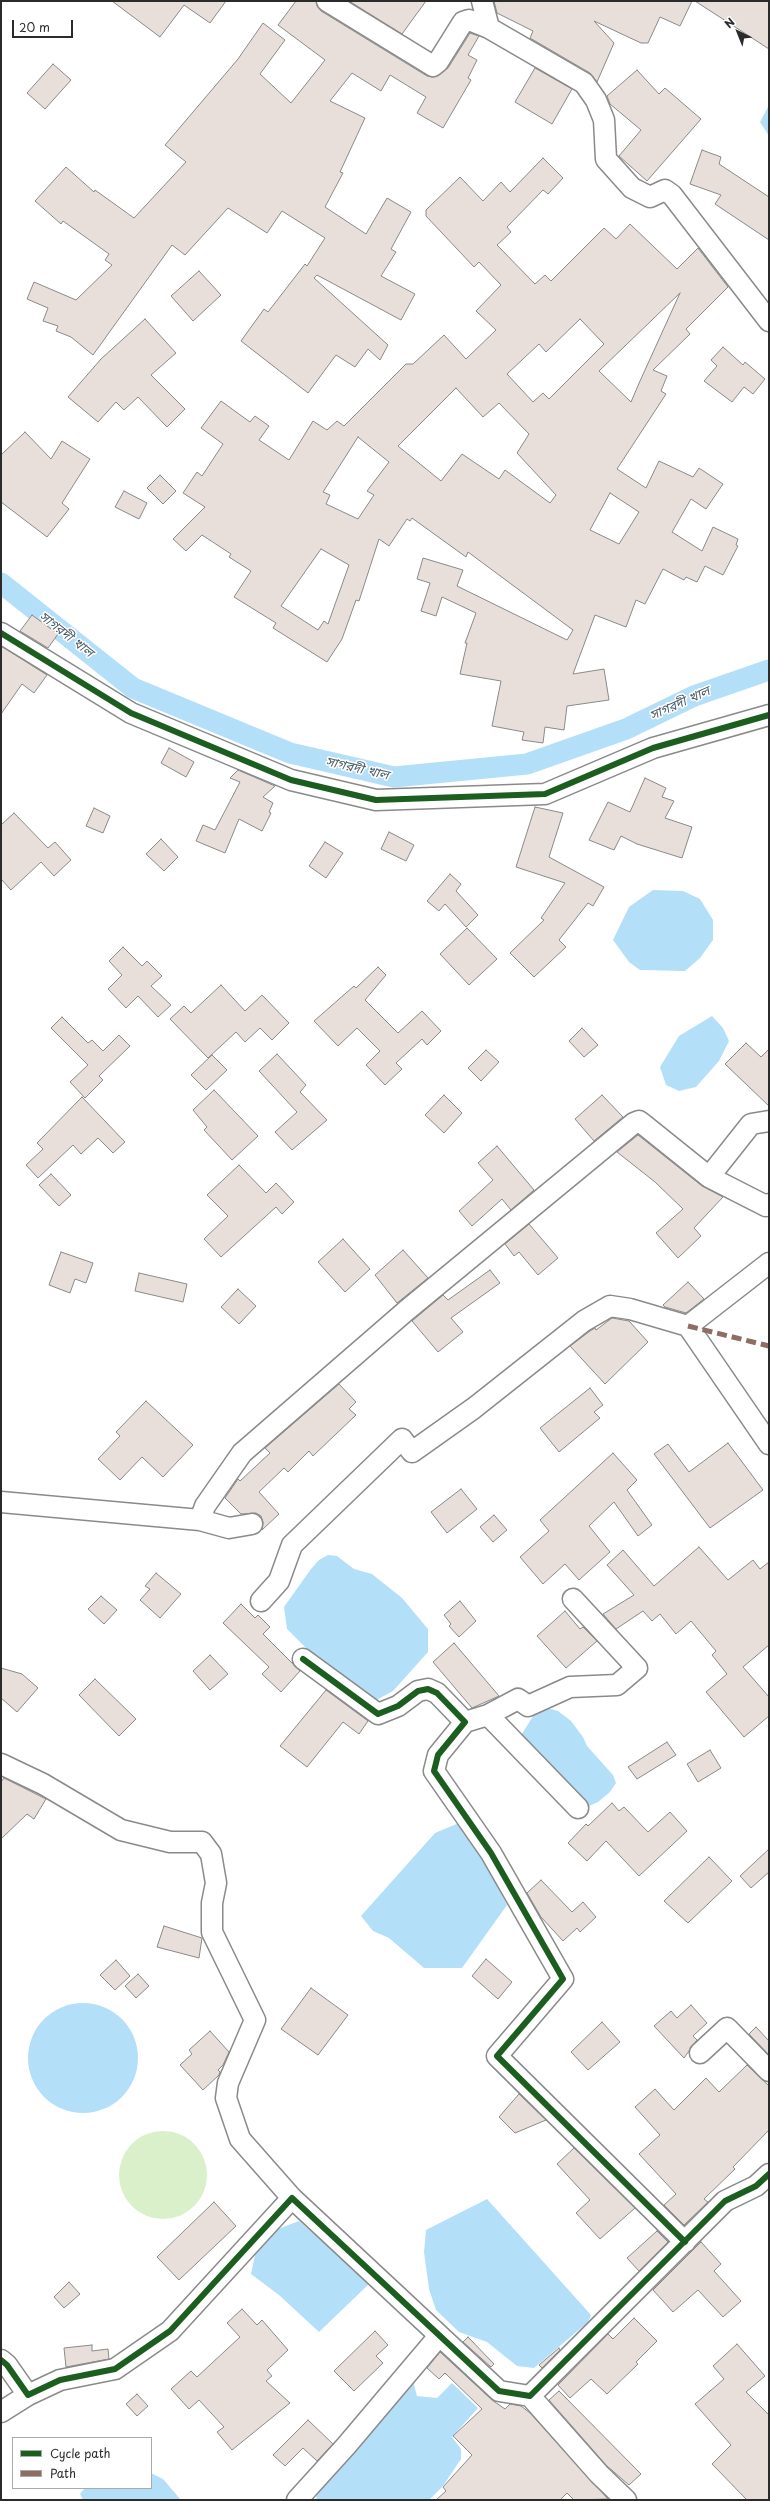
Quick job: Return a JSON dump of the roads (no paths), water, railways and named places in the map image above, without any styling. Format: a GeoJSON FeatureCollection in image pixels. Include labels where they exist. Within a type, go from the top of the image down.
{"type":"FeatureCollection","features":[{"type":"Feature","properties":{"kind":"street"},"geometry":{"type":"LineString","coordinates":[[327,1],[433,66],[438,62],[465,20],[489,28],[584,83],[596,100],[604,120],[606,159],[632,188],[650,197],[665,190],[672,195],[769,321]]}},
{"type":"Feature","properties":{"kind":"street"},"geometry":{"type":"LineString","coordinates":[[482,1],[489,28]]}},
{"type":"Feature","properties":{"kind":"street"},"geometry":{"type":"LineString","coordinates":[[1,633],[131,713],[291,780],[376,800],[545,794],[653,748],[769,715]]}},
{"type":"Feature","properties":{"kind":"street"},"geometry":{"type":"LineString","coordinates":[[200,1520],[205,1506],[242,1453],[407,1310],[634,1123],[639,1121],[709,1177],[766,1206],[769,1204]]}},
{"type":"Feature","properties":{"kind":"street"},"geometry":{"type":"LineString","coordinates":[[709,1177],[751,1124],[769,1121]]}},
{"type":"Feature","properties":{"kind":"street"},"geometry":{"type":"LineString","coordinates":[[688,1326],[769,1264]]}},
{"type":"Feature","properties":{"kind":"street"},"geometry":{"type":"LineString","coordinates":[[261,1601],[279,1581],[292,1545],[402,1439],[412,1452],[474,1408],[584,1321],[610,1306],[630,1309],[688,1326],[769,1444]]}},
{"type":"Feature","properties":{"kind":"street"},"geometry":{"type":"LineString","coordinates":[[1,1502],[200,1520],[229,1528],[252,1524]]}},
{"type":"Feature","properties":{"kind":"street"},"geometry":{"type":"LineString","coordinates":[[573,1599],[637,1668],[617,1686],[570,1687],[528,1706],[518,1699],[488,1715],[465,1722],[438,1755],[434,1771],[491,1853],[563,1979],[497,2056],[685,2242]]}},
{"type":"Feature","properties":{"kind":"street"},"geometry":{"type":"LineString","coordinates":[[303,1659],[378,1714],[398,1706],[418,1691],[428,1689],[437,1693],[465,1722]]}},
{"type":"Feature","properties":{"kind":"street"},"geometry":{"type":"LineString","coordinates":[[488,1715],[578,1808]]}},
{"type":"Feature","properties":{"kind":"street"},"geometry":{"type":"LineString","coordinates":[[1,1764],[43,1784],[121,1830],[170,1842],[202,1842],[211,1854],[216,1883],[212,1903],[212,1932],[255,2020],[228,2083],[226,2098],[240,2139],[292,2198],[499,2391],[530,2396],[599,2474],[626,2500]]}},
{"type":"Feature","properties":{"kind":"street"},"geometry":{"type":"LineString","coordinates":[[700,2053],[727,2028],[769,2071]]}},
{"type":"Feature","properties":{"kind":"street"},"geometry":{"type":"LineString","coordinates":[[530,2396],[685,2242],[724,2201],[756,2186],[769,2174]]}},
{"type":"Feature","properties":{"kind":"street"},"geometry":{"type":"LineString","coordinates":[[1,2412],[28,2395],[60,2380],[115,2369],[170,2331],[292,2198]]}},
{"type":"Feature","properties":{"kind":"street"},"geometry":{"type":"LineString","coordinates":[[297,2500],[356,2435],[439,2336]]}},
{"type":"Feature","properties":{"kind":"street"},"geometry":{"type":"LineString","coordinates":[[1,2360],[7,2365],[28,2395]]}},
{"type":"Feature","properties":{"kind":"water"},"geometry":{"type":"Polygon","coordinates":[[[769,105],[769,136],[760,122],[769,105]]]}},
{"type":"Feature","properties":{"kind":"water"},"geometry":{"type":"Polygon","coordinates":[[[653,890],[683,891],[700,899],[713,920],[713,940],[700,958],[685,971],[640,970],[629,962],[613,940],[629,907],[653,890]]]}},
{"type":"Feature","properties":{"kind":"water"},"geometry":{"type":"Polygon","coordinates":[[[712,1016],[723,1028],[729,1041],[719,1061],[696,1087],[679,1091],[666,1085],[660,1067],[679,1036],[712,1016]]]}},
{"type":"Feature","properties":{"kind":"water"},"geometry":{"type":"Polygon","coordinates":[[[328,1555],[337,1556],[354,1569],[372,1574],[402,1598],[428,1629],[428,1652],[393,1691],[371,1703],[312,1654],[287,1629],[284,1607],[311,1569],[319,1560],[328,1555]]]}},
{"type":"Feature","properties":{"kind":"water"},"geometry":{"type":"Polygon","coordinates":[[[544,1707],[558,1711],[571,1721],[583,1737],[587,1746],[613,1775],[616,1783],[610,1792],[598,1802],[589,1806],[578,1799],[520,1737],[535,1713],[544,1707]]]}},
{"type":"Feature","properties":{"kind":"water"},"geometry":{"type":"Polygon","coordinates":[[[459,1823],[485,1861],[507,1905],[462,1968],[424,1968],[389,1938],[373,1931],[361,1916],[435,1833],[459,1823]]]}},
{"type":"Feature","properties":{"kind":"water"},"geometry":{"type":"Polygon","coordinates":[[[83,2003],[104,2007],[114,2012],[122,2019],[129,2027],[134,2037],[138,2058],[134,2079],[129,2089],[122,2097],[114,2104],[104,2109],[83,2113],[62,2109],[52,2104],[44,2097],[37,2089],[32,2079],[28,2058],[32,2037],[37,2027],[44,2019],[52,2012],[62,2007],[83,2003]]]}},
{"type":"Feature","properties":{"kind":"water"},"geometry":{"type":"Polygon","coordinates":[[[487,2199],[591,2315],[588,2322],[534,2368],[517,2366],[487,2342],[459,2332],[436,2310],[429,2289],[424,2252],[426,2230],[487,2199]]]}},
{"type":"Feature","properties":{"kind":"water"},"geometry":{"type":"Polygon","coordinates":[[[299,2221],[370,2283],[319,2332],[279,2295],[251,2274],[255,2255],[278,2229],[299,2221]]]}},
{"type":"Feature","properties":{"kind":"water"},"geometry":{"type":"Polygon","coordinates":[[[413,2381],[417,2396],[437,2398],[452,2383],[478,2408],[452,2437],[461,2449],[461,2459],[443,2486],[429,2500],[318,2500],[316,2497],[323,2482],[413,2381]]]}},
{"type":"Feature","properties":{"kind":"water"},"geometry":{"type":"Polygon","coordinates":[[[152,2474],[163,2479],[181,2500],[83,2500],[80,2494],[84,2489],[152,2489],[152,2474]]]}},
{"type":"Feature","properties":{"kind":"waterway","name":"সাগরদী খাল"},"geometry":{"type":"LineString","coordinates":[[1,583],[133,688],[290,753],[394,777],[527,764],[626,729],[694,696],[769,670]]}}]}
